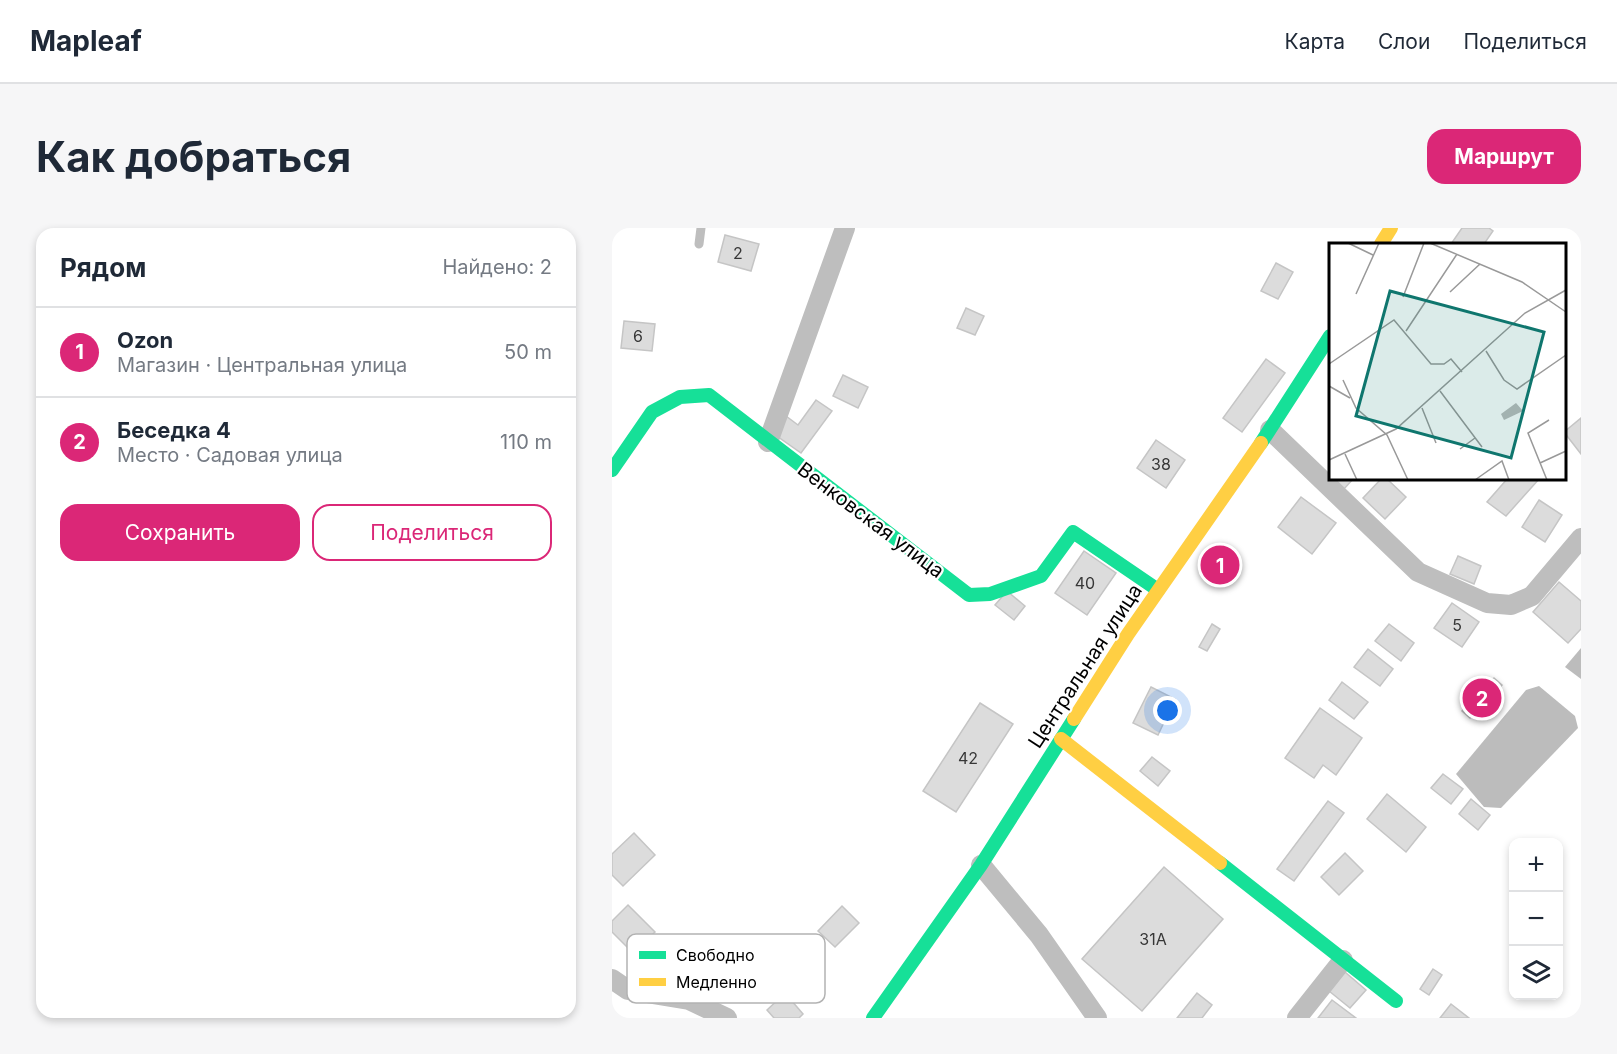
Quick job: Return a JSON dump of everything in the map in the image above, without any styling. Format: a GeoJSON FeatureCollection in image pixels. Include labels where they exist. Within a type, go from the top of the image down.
{"type":"FeatureCollection","features":[{"type":"Feature","properties":{"kind":"street"},"geometry":{"type":"LineString","coordinates":[[612,470],[652,412],[680,397],[710,395],[768,442],[845,228]]}},
{"type":"Feature","properties":{"kind":"street"},"geometry":{"type":"LineString","coordinates":[[1382,243],[1391,228]]}},
{"type":"Feature","properties":{"kind":"street","name":"Центральная улица"},"geometry":{"type":"LineString","coordinates":[[873,1018],[981,865],[1158,590],[1270,430],[1329,338]]}},
{"type":"Feature","properties":{"kind":"street"},"geometry":{"type":"LineString","coordinates":[[1270,430],[1418,572],[1486,603],[1511,604],[1532,596],[1581,538]]}},
{"type":"Feature","properties":{"kind":"street","name":"Венковская улица"},"geometry":{"type":"LineString","coordinates":[[768,442],[969,595],[990,594],[1041,576],[1073,532],[1158,590]]}},
{"type":"Feature","properties":{"kind":"street"},"geometry":{"type":"LineString","coordinates":[[1061,739],[1396,1001]]}},
{"type":"Feature","properties":{"kind":"street"},"geometry":{"type":"LineString","coordinates":[[981,865],[1039,935],[1097,1018]]}},
{"type":"Feature","properties":{"kind":"street"},"geometry":{"type":"LineString","coordinates":[[1297,1018],[1343,960]]}},
{"type":"Feature","properties":{"kind":"street"},"geometry":{"type":"LineString","coordinates":[[612,979],[627,989]]}},
{"type":"Feature","properties":{"kind":"street"},"geometry":{"type":"LineString","coordinates":[[695,1003],[727,1018]]}},
{"type":"Feature","properties":{"kind":"lane"},"geometry":{"type":"LineString","coordinates":[[699,244],[701,228]]}},
{"type":"Feature","properties":{"kind":"shaded area"},"geometry":{"type":"Polygon","coordinates":[[[1581,648],[1581,679],[1565,667],[1581,648]]]}},
{"type":"Feature","properties":{"kind":"shaded area"},"geometry":{"type":"Polygon","coordinates":[[[1539,686],[1575,716],[1578,728],[1501,808],[1484,807],[1456,774],[1526,690],[1539,686]]]}},
{"type":"Feature","properties":{"kind":"building"},"geometry":{"type":"Polygon","coordinates":[[[1462,228],[1489,228],[1493,231],[1485,243],[1452,243],[1462,228]]]}},
{"type":"Feature","properties":{"kind":"building"},"geometry":{"type":"Polygon","coordinates":[[[725,235],[759,244],[751,271],[718,262],[725,235]]]}},
{"type":"Feature","properties":{"kind":"building"},"geometry":{"type":"Polygon","coordinates":[[[1276,263],[1293,272],[1278,299],[1261,291],[1276,263]]]}},
{"type":"Feature","properties":{"kind":"building"},"geometry":{"type":"Polygon","coordinates":[[[966,308],[984,316],[975,335],[957,328],[966,308]]]}},
{"type":"Feature","properties":{"kind":"building"},"geometry":{"type":"Polygon","coordinates":[[[624,321],[655,324],[652,351],[621,348],[624,321]]]}},
{"type":"Feature","properties":{"kind":"building"},"geometry":{"type":"Polygon","coordinates":[[[1266,359],[1285,373],[1242,432],[1223,418],[1266,359]]]}},
{"type":"Feature","properties":{"kind":"building"},"geometry":{"type":"Polygon","coordinates":[[[843,375],[868,387],[858,408],[833,396],[843,375]]]}},
{"type":"Feature","properties":{"kind":"building"},"geometry":{"type":"Polygon","coordinates":[[[816,400],[832,411],[801,453],[774,434],[786,416],[798,425],[816,400]]]}},
{"type":"Feature","properties":{"kind":"building"},"geometry":{"type":"Polygon","coordinates":[[[1581,418],[1581,454],[1566,435],[1566,430],[1581,418]]]}},
{"type":"Feature","properties":{"kind":"building"},"geometry":{"type":"Polygon","coordinates":[[[1156,440],[1185,460],[1166,488],[1137,468],[1156,440]]]}},
{"type":"Feature","properties":{"kind":"building"},"geometry":{"type":"Polygon","coordinates":[[[1336,480],[1352,480],[1344,489],[1336,480]]]}},
{"type":"Feature","properties":{"kind":"building"},"geometry":{"type":"Polygon","coordinates":[[[1380,480],[1388,480],[1406,497],[1385,519],[1363,498],[1380,480]]]}},
{"type":"Feature","properties":{"kind":"building"},"geometry":{"type":"Polygon","coordinates":[[[1506,480],[1538,480],[1506,516],[1487,502],[1506,480]]]}},
{"type":"Feature","properties":{"kind":"building"},"geometry":{"type":"Polygon","coordinates":[[[1301,497],[1336,523],[1312,554],[1278,527],[1301,497]]]}},
{"type":"Feature","properties":{"kind":"building"},"geometry":{"type":"Polygon","coordinates":[[[1539,500],[1562,515],[1545,542],[1522,527],[1539,500]]]}},
{"type":"Feature","properties":{"kind":"building"},"geometry":{"type":"Polygon","coordinates":[[[1216,549],[1235,563],[1224,578],[1205,564],[1216,549]]]}},
{"type":"Feature","properties":{"kind":"building"},"geometry":{"type":"Polygon","coordinates":[[[1084,551],[1116,573],[1087,615],[1055,593],[1084,551]]]}},
{"type":"Feature","properties":{"kind":"building"},"geometry":{"type":"Polygon","coordinates":[[[1458,556],[1481,566],[1474,584],[1450,574],[1458,556]]]}},
{"type":"Feature","properties":{"kind":"building"},"geometry":{"type":"Polygon","coordinates":[[[1559,582],[1581,601],[1581,629],[1568,643],[1533,612],[1559,582]]]}},
{"type":"Feature","properties":{"kind":"building"},"geometry":{"type":"Polygon","coordinates":[[[1007,591],[1025,606],[1014,620],[995,605],[1007,591]]]}},
{"type":"Feature","properties":{"kind":"building"},"geometry":{"type":"Polygon","coordinates":[[[1452,603],[1479,622],[1462,647],[1434,628],[1452,603]]]}},
{"type":"Feature","properties":{"kind":"building"},"geometry":{"type":"Polygon","coordinates":[[[1212,624],[1220,629],[1207,651],[1199,647],[1212,624]]]}},
{"type":"Feature","properties":{"kind":"building"},"geometry":{"type":"Polygon","coordinates":[[[1389,624],[1414,643],[1401,661],[1375,641],[1389,624]]]}},
{"type":"Feature","properties":{"kind":"building"},"geometry":{"type":"Polygon","coordinates":[[[1368,649],[1393,669],[1380,686],[1354,667],[1368,649]]]}},
{"type":"Feature","properties":{"kind":"building"},"geometry":{"type":"Polygon","coordinates":[[[1494,678],[1502,685],[1470,718],[1462,711],[1494,678]]]}},
{"type":"Feature","properties":{"kind":"building"},"geometry":{"type":"Polygon","coordinates":[[[1342,682],[1368,702],[1354,719],[1329,700],[1342,682]]]}},
{"type":"Feature","properties":{"kind":"building"},"geometry":{"type":"Polygon","coordinates":[[[1151,687],[1175,699],[1158,735],[1133,723],[1151,687]]]}},
{"type":"Feature","properties":{"kind":"building"},"geometry":{"type":"Polygon","coordinates":[[[980,703],[1013,724],[956,812],[923,791],[980,703]]]}},
{"type":"Feature","properties":{"kind":"building"},"geometry":{"type":"Polygon","coordinates":[[[1320,708],[1362,738],[1336,775],[1323,765],[1314,778],[1285,758],[1320,708]]]}},
{"type":"Feature","properties":{"kind":"building"},"geometry":{"type":"Polygon","coordinates":[[[1152,757],[1170,771],[1158,786],[1140,771],[1152,757]]]}},
{"type":"Feature","properties":{"kind":"building"},"geometry":{"type":"Polygon","coordinates":[[[1443,774],[1463,789],[1451,804],[1431,788],[1443,774]]]}},
{"type":"Feature","properties":{"kind":"building"},"geometry":{"type":"Polygon","coordinates":[[[1387,794],[1426,827],[1406,852],[1367,819],[1387,794]]]}},
{"type":"Feature","properties":{"kind":"building"},"geometry":{"type":"Polygon","coordinates":[[[1471,799],[1490,815],[1478,830],[1459,814],[1471,799]]]}},
{"type":"Feature","properties":{"kind":"building"},"geometry":{"type":"Polygon","coordinates":[[[1328,801],[1344,813],[1294,881],[1277,869],[1328,801]]]}},
{"type":"Feature","properties":{"kind":"building"},"geometry":{"type":"Polygon","coordinates":[[[634,833],[655,855],[623,886],[612,875],[612,854],[634,833]]]}},
{"type":"Feature","properties":{"kind":"building"},"geometry":{"type":"Polygon","coordinates":[[[1345,853],[1363,871],[1339,895],[1321,877],[1345,853]]]}},
{"type":"Feature","properties":{"kind":"building"},"geometry":{"type":"Polygon","coordinates":[[[1164,867],[1223,919],[1142,1011],[1082,959],[1164,867]]]}},
{"type":"Feature","properties":{"kind":"building"},"geometry":{"type":"Polygon","coordinates":[[[628,905],[655,932],[653,934],[627,934],[627,947],[612,932],[612,921],[628,905]]]}},
{"type":"Feature","properties":{"kind":"building"},"geometry":{"type":"Polygon","coordinates":[[[842,906],[859,923],[835,947],[825,938],[825,934],[818,931],[842,906]]]}},
{"type":"Feature","properties":{"kind":"building"},"geometry":{"type":"Polygon","coordinates":[[[1433,969],[1442,975],[1429,995],[1420,989],[1433,969]]]}},
{"type":"Feature","properties":{"kind":"building"},"geometry":{"type":"Polygon","coordinates":[[[1345,972],[1366,990],[1350,1008],[1329,991],[1345,972]]]}},
{"type":"Feature","properties":{"kind":"building"},"geometry":{"type":"Polygon","coordinates":[[[1197,993],[1212,1005],[1202,1018],[1177,1018],[1197,993]]]}},
{"type":"Feature","properties":{"kind":"building"},"geometry":{"type":"Polygon","coordinates":[[[1332,1000],[1356,1018],[1318,1018],[1332,1000]]]}},
{"type":"Feature","properties":{"kind":"building"},"geometry":{"type":"Polygon","coordinates":[[[774,1003],[794,1003],[803,1014],[799,1018],[774,1018],[767,1010],[774,1003]]]}},
{"type":"Feature","properties":{"kind":"building"},"geometry":{"type":"Polygon","coordinates":[[[1451,1004],[1469,1018],[1440,1018],[1451,1004]]]}},
{"type":"Feature","properties":{"kind":"traffic: fast"},"geometry":{"type":"LineString","coordinates":[[1261,443],[1329,338]]}},
{"type":"Feature","properties":{"kind":"traffic: fast"},"geometry":{"type":"LineString","coordinates":[[612,470],[652,412],[680,397],[709,395],[969,595],[990,594],[1041,576],[1073,532],[1158,590]]}},
{"type":"Feature","properties":{"kind":"traffic: fast"},"geometry":{"type":"LineString","coordinates":[[873,1018],[981,865],[1074,719]]}},
{"type":"Feature","properties":{"kind":"traffic: fast"},"geometry":{"type":"LineString","coordinates":[[1220,863],[1396,1001]]}},
{"type":"Feature","properties":{"kind":"traffic: slow"},"geometry":{"type":"LineString","coordinates":[[1382,243],[1391,228]]}},
{"type":"Feature","properties":{"kind":"traffic: slow"},"geometry":{"type":"LineString","coordinates":[[1074,719],[1128,634],[1261,443]]}},
{"type":"Feature","properties":{"kind":"traffic: slow"},"geometry":{"type":"LineString","coordinates":[[1061,739],[1220,863]]}},
{"type":"Feature","properties":{"kind":"place","name":"Ozon"},"geometry":{"type":"Point","coordinates":[1220,565]}},
{"type":"Feature","properties":{"kind":"place","name":"Беседка 4"},"geometry":{"type":"Point","coordinates":[1482,698]}}]}
